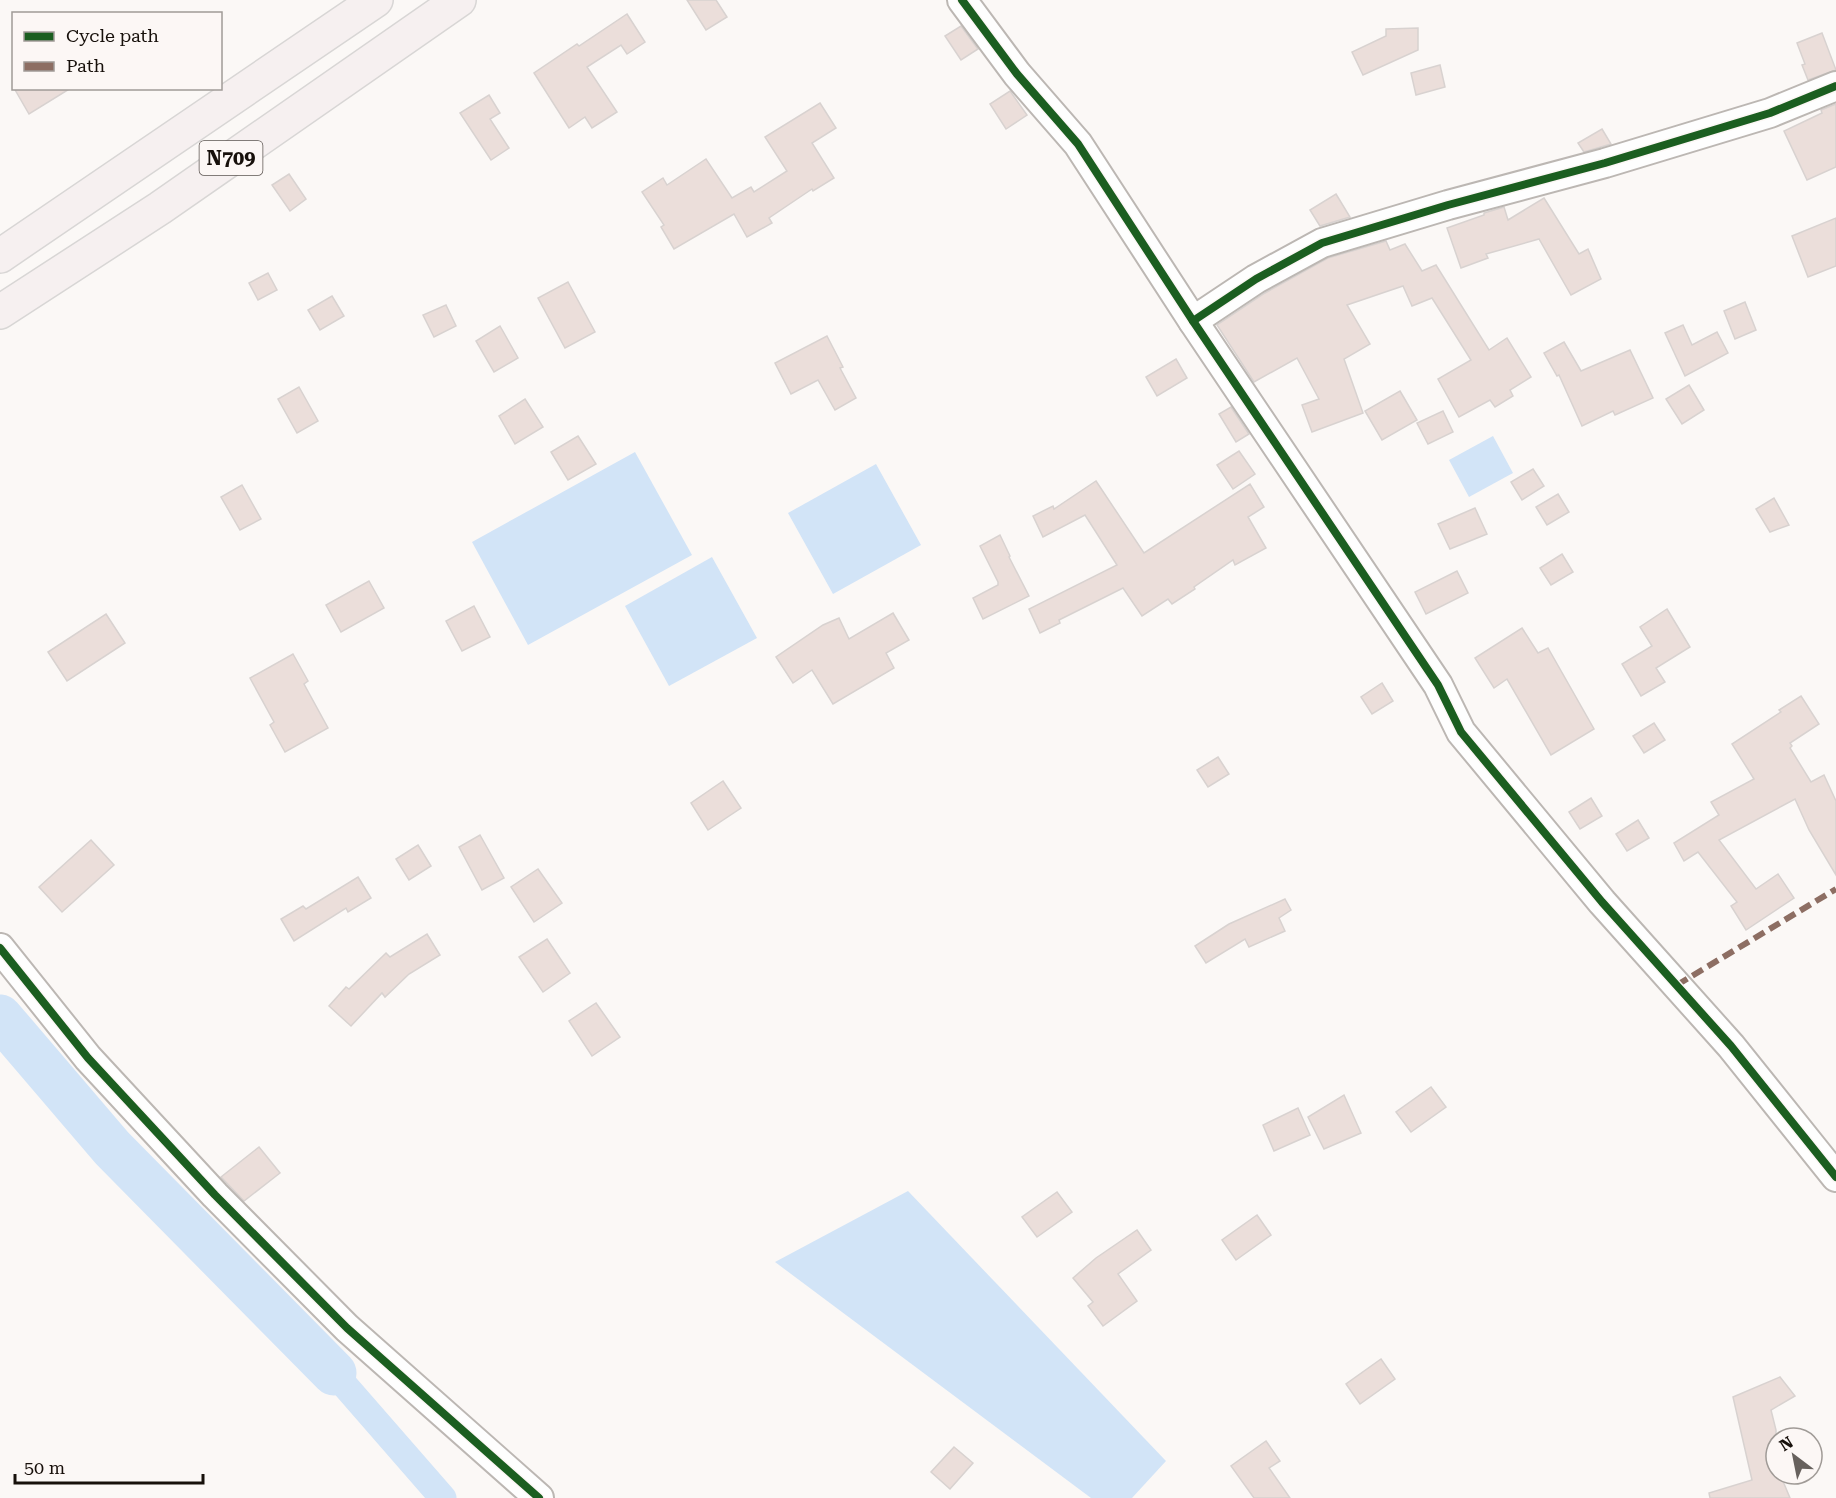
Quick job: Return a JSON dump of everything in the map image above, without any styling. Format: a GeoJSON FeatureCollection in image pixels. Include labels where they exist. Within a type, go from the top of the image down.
{"type":"FeatureCollection","features":[{"type":"Feature","properties":{"kind":"highway","name":"N709"},"geometry":{"type":"LineString","coordinates":[[0,256],[376,0]]}},
{"type":"Feature","properties":{"kind":"highway","name":"N709"},"geometry":{"type":"LineString","coordinates":[[0,312],[160,208],[459,0]]}},
{"type":"Feature","properties":{"kind":"street"},"geometry":{"type":"LineString","coordinates":[[962,0],[1017,74],[1078,144],[1193,321],[1438,684],[1461,732],[1602,902],[1731,1046],[1836,1177]]}},
{"type":"Feature","properties":{"kind":"street"},"geometry":{"type":"LineString","coordinates":[[1193,321],[1256,279],[1322,243],[1448,205],[1605,163],[1770,113],[1836,86]]}},
{"type":"Feature","properties":{"kind":"street"},"geometry":{"type":"LineString","coordinates":[[0,948],[88,1058],[215,1195],[347,1328],[539,1498]]}},
{"type":"Feature","properties":{"kind":"water"},"geometry":{"type":"Polygon","coordinates":[[[1493,436],[1513,473],[1469,497],[1449,460],[1493,436]]]}},
{"type":"Feature","properties":{"kind":"water"},"geometry":{"type":"Polygon","coordinates":[[[635,452],[692,555],[528,645],[472,542],[635,452]]]}},
{"type":"Feature","properties":{"kind":"water"},"geometry":{"type":"Polygon","coordinates":[[[876,464],[921,545],[833,594],[788,513],[876,464]]]}},
{"type":"Feature","properties":{"kind":"water"},"geometry":{"type":"Polygon","coordinates":[[[712,557],[757,638],[669,686],[625,606],[712,557]]]}},
{"type":"Feature","properties":{"kind":"water"},"geometry":{"type":"Polygon","coordinates":[[[908,1191],[1166,1461],[1132,1498],[1091,1498],[775,1262],[908,1191]]]}},
{"type":"Feature","properties":{"kind":"building"},"geometry":{"type":"Polygon","coordinates":[[[687,0],[716,0],[727,17],[706,30],[687,0]]]}},
{"type":"Feature","properties":{"kind":"building"},"geometry":{"type":"Polygon","coordinates":[[[627,14],[645,42],[627,54],[621,45],[587,67],[617,112],[592,128],[585,117],[569,128],[534,73],[627,14]]]}},
{"type":"Feature","properties":{"kind":"building"},"geometry":{"type":"Polygon","coordinates":[[[961,26],[978,49],[961,60],[945,36],[961,26]]]}},
{"type":"Feature","properties":{"kind":"building"},"geometry":{"type":"Polygon","coordinates":[[[1418,28],[1418,50],[1363,75],[1352,52],[1386,36],[1386,29],[1418,28]]]}},
{"type":"Feature","properties":{"kind":"building"},"geometry":{"type":"Polygon","coordinates":[[[1822,33],[1836,70],[1808,80],[1797,43],[1822,33]]]}},
{"type":"Feature","properties":{"kind":"building"},"geometry":{"type":"Polygon","coordinates":[[[1440,65],[1445,87],[1416,95],[1411,73],[1440,65]]]}},
{"type":"Feature","properties":{"kind":"building"},"geometry":{"type":"Polygon","coordinates":[[[15,90],[68,90],[29,114],[15,90]]]}},
{"type":"Feature","properties":{"kind":"building"},"geometry":{"type":"Polygon","coordinates":[[[1010,91],[1027,115],[1006,129],[990,104],[1010,91]]]}},
{"type":"Feature","properties":{"kind":"building"},"geometry":{"type":"Polygon","coordinates":[[[489,95],[500,113],[490,119],[509,148],[491,160],[460,113],[489,95]]]}},
{"type":"Feature","properties":{"kind":"building"},"geometry":{"type":"Polygon","coordinates":[[[820,103],[836,128],[812,143],[834,178],[813,191],[812,189],[769,218],[772,223],[747,237],[734,214],[674,249],[661,227],[664,225],[642,192],[663,178],[667,185],[706,159],[732,198],[751,187],[754,192],[787,171],[765,137],[820,103]]]}},
{"type":"Feature","properties":{"kind":"building"},"geometry":{"type":"Polygon","coordinates":[[[1836,104],[1836,167],[1807,180],[1784,131],[1836,104]]]}},
{"type":"Feature","properties":{"kind":"building"},"geometry":{"type":"Polygon","coordinates":[[[1602,129],[1611,144],[1584,152],[1578,143],[1602,129]]]}},
{"type":"Feature","properties":{"kind":"building"},"geometry":{"type":"Polygon","coordinates":[[[289,174],[306,199],[290,211],[272,185],[289,174]]]}},
{"type":"Feature","properties":{"kind":"building"},"geometry":{"type":"Polygon","coordinates":[[[1336,194],[1350,217],[1320,226],[1310,210],[1336,194]]]}},
{"type":"Feature","properties":{"kind":"building"},"geometry":{"type":"Polygon","coordinates":[[[1544,198],[1579,254],[1588,249],[1601,279],[1571,295],[1539,239],[1486,254],[1488,258],[1461,268],[1447,228],[1504,207],[1508,220],[1544,198]]]}},
{"type":"Feature","properties":{"kind":"building"},"geometry":{"type":"Polygon","coordinates":[[[1836,218],[1836,266],[1808,277],[1792,236],[1836,218]]]}},
{"type":"Feature","properties":{"kind":"building"},"geometry":{"type":"Polygon","coordinates":[[[1386,241],[1390,250],[1405,244],[1422,271],[1436,265],[1489,350],[1507,338],[1531,377],[1510,390],[1513,396],[1495,407],[1490,400],[1459,417],[1438,379],[1471,360],[1432,298],[1412,306],[1403,286],[1347,305],[1370,344],[1344,359],[1363,413],[1312,432],[1302,405],[1319,399],[1297,358],[1254,382],[1217,325],[1265,293],[1328,258],[1386,241]]]}},
{"type":"Feature","properties":{"kind":"building"},"geometry":{"type":"Polygon","coordinates":[[[268,273],[277,290],[258,300],[249,283],[268,273]]]}},
{"type":"Feature","properties":{"kind":"building"},"geometry":{"type":"Polygon","coordinates":[[[568,282],[595,332],[565,348],[538,298],[568,282]]]}},
{"type":"Feature","properties":{"kind":"building"},"geometry":{"type":"Polygon","coordinates":[[[332,296],[344,316],[320,330],[308,310],[332,296]]]}},
{"type":"Feature","properties":{"kind":"building"},"geometry":{"type":"Polygon","coordinates":[[[1745,302],[1756,330],[1735,339],[1724,311],[1745,302]]]}},
{"type":"Feature","properties":{"kind":"building"},"geometry":{"type":"Polygon","coordinates":[[[446,305],[456,326],[434,337],[423,315],[446,305]]]}},
{"type":"Feature","properties":{"kind":"building"},"geometry":{"type":"Polygon","coordinates":[[[1683,325],[1692,345],[1717,332],[1728,353],[1685,376],[1665,333],[1683,325]]]}},
{"type":"Feature","properties":{"kind":"building"},"geometry":{"type":"Polygon","coordinates":[[[500,326],[518,358],[494,372],[476,341],[500,326]]]}},
{"type":"Feature","properties":{"kind":"building"},"geometry":{"type":"Polygon","coordinates":[[[827,336],[856,398],[835,410],[818,380],[791,394],[775,363],[827,336]]]}},
{"type":"Feature","properties":{"kind":"building"},"geometry":{"type":"Polygon","coordinates":[[[1564,342],[1581,371],[1630,350],[1653,398],[1615,415],[1613,411],[1582,426],[1559,375],[1557,376],[1544,353],[1564,342]]]}},
{"type":"Feature","properties":{"kind":"building"},"geometry":{"type":"Polygon","coordinates":[[[1176,359],[1187,378],[1157,396],[1146,377],[1176,359]]]}},
{"type":"Feature","properties":{"kind":"building"},"geometry":{"type":"Polygon","coordinates":[[[1689,385],[1704,410],[1682,424],[1666,399],[1689,385]]]}},
{"type":"Feature","properties":{"kind":"building"},"geometry":{"type":"Polygon","coordinates":[[[299,387],[318,421],[297,433],[278,399],[299,387]]]}},
{"type":"Feature","properties":{"kind":"building"},"geometry":{"type":"Polygon","coordinates":[[[1400,391],[1417,420],[1382,440],[1365,411],[1400,391]]]}},
{"type":"Feature","properties":{"kind":"building"},"geometry":{"type":"Polygon","coordinates":[[[525,399],[543,427],[515,444],[499,416],[525,399]]]}},
{"type":"Feature","properties":{"kind":"building"},"geometry":{"type":"Polygon","coordinates":[[[1231,407],[1249,434],[1236,442],[1219,414],[1231,407]]]}},
{"type":"Feature","properties":{"kind":"building"},"geometry":{"type":"Polygon","coordinates":[[[1443,411],[1453,432],[1428,444],[1417,423],[1443,411]]]}},
{"type":"Feature","properties":{"kind":"building"},"geometry":{"type":"Polygon","coordinates":[[[578,436],[596,464],[568,480],[551,452],[578,436]]]}},
{"type":"Feature","properties":{"kind":"building"},"geometry":{"type":"Polygon","coordinates":[[[1239,451],[1255,474],[1233,489],[1217,465],[1239,451]]]}},
{"type":"Feature","properties":{"kind":"building"},"geometry":{"type":"Polygon","coordinates":[[[1533,469],[1544,486],[1522,500],[1511,482],[1533,469]]]}},
{"type":"Feature","properties":{"kind":"building"},"geometry":{"type":"Polygon","coordinates":[[[1096,481],[1144,553],[1250,484],[1264,507],[1248,517],[1266,548],[1235,565],[1233,560],[1172,604],[1168,599],[1142,616],[1123,588],[1059,620],[1060,623],[1040,633],[1029,609],[1117,565],[1085,515],[1043,537],[1033,516],[1053,506],[1054,509],[1096,481]]]}},
{"type":"Feature","properties":{"kind":"building"},"geometry":{"type":"Polygon","coordinates":[[[242,485],[261,519],[240,530],[221,497],[242,485]]]}},
{"type":"Feature","properties":{"kind":"building"},"geometry":{"type":"Polygon","coordinates":[[[1558,494],[1569,512],[1547,525],[1536,507],[1558,494]]]}},
{"type":"Feature","properties":{"kind":"building"},"geometry":{"type":"Polygon","coordinates":[[[1774,498],[1789,525],[1770,532],[1756,509],[1774,498]]]}},
{"type":"Feature","properties":{"kind":"building"},"geometry":{"type":"Polygon","coordinates":[[[1475,508],[1487,534],[1450,549],[1438,524],[1475,508]]]}},
{"type":"Feature","properties":{"kind":"building"},"geometry":{"type":"Polygon","coordinates":[[[1000,535],[1029,596],[983,619],[973,598],[998,585],[998,582],[980,546],[1000,535]]]}},
{"type":"Feature","properties":{"kind":"building"},"geometry":{"type":"Polygon","coordinates":[[[1562,554],[1573,572],[1551,585],[1540,568],[1562,554]]]}},
{"type":"Feature","properties":{"kind":"building"},"geometry":{"type":"Polygon","coordinates":[[[1457,571],[1468,593],[1426,614],[1415,592],[1457,571]]]}},
{"type":"Feature","properties":{"kind":"building"},"geometry":{"type":"Polygon","coordinates":[[[369,581],[384,608],[341,632],[326,605],[369,581]]]}},
{"type":"Feature","properties":{"kind":"building"},"geometry":{"type":"Polygon","coordinates":[[[474,606],[490,637],[462,651],[446,621],[474,606]]]}},
{"type":"Feature","properties":{"kind":"building"},"geometry":{"type":"Polygon","coordinates":[[[1667,609],[1690,647],[1656,668],[1665,682],[1641,696],[1622,664],[1652,646],[1640,627],[1667,609]]]}},
{"type":"Feature","properties":{"kind":"building"},"geometry":{"type":"Polygon","coordinates":[[[893,613],[909,640],[886,653],[894,668],[833,704],[812,670],[793,683],[776,657],[823,625],[839,618],[849,639],[893,613]]]}},
{"type":"Feature","properties":{"kind":"building"},"geometry":{"type":"Polygon","coordinates":[[[106,614],[125,643],[67,681],[48,652],[106,614]]]}},
{"type":"Feature","properties":{"kind":"building"},"geometry":{"type":"Polygon","coordinates":[[[1522,628],[1538,653],[1548,648],[1594,729],[1551,755],[1507,679],[1494,688],[1475,658],[1522,628]]]}},
{"type":"Feature","properties":{"kind":"building"},"geometry":{"type":"Polygon","coordinates":[[[293,654],[308,681],[304,684],[328,728],[285,752],[270,725],[274,722],[250,678],[293,654]]]}},
{"type":"Feature","properties":{"kind":"building"},"geometry":{"type":"Polygon","coordinates":[[[1382,683],[1393,701],[1372,714],[1361,697],[1382,683]]]}},
{"type":"Feature","properties":{"kind":"building"},"geometry":{"type":"Polygon","coordinates":[[[1801,696],[1819,724],[1790,743],[1792,746],[1790,748],[1811,782],[1824,775],[1836,801],[1836,875],[1809,830],[1795,799],[1719,840],[1756,889],[1778,874],[1794,898],[1746,930],[1731,906],[1737,902],[1698,852],[1684,861],[1674,843],[1719,815],[1711,802],[1754,779],[1732,744],[1801,696]]]}},
{"type":"Feature","properties":{"kind":"building"},"geometry":{"type":"Polygon","coordinates":[[[1654,723],[1665,740],[1644,753],[1633,736],[1654,723]]]}},
{"type":"Feature","properties":{"kind":"building"},"geometry":{"type":"Polygon","coordinates":[[[1218,757],[1229,774],[1208,787],[1197,770],[1218,757]]]}},
{"type":"Feature","properties":{"kind":"building"},"geometry":{"type":"Polygon","coordinates":[[[723,781],[741,808],[708,830],[691,803],[723,781]]]}},
{"type":"Feature","properties":{"kind":"building"},"geometry":{"type":"Polygon","coordinates":[[[1591,798],[1602,816],[1580,829],[1569,812],[1591,798]]]}},
{"type":"Feature","properties":{"kind":"building"},"geometry":{"type":"Polygon","coordinates":[[[1638,820],[1649,838],[1627,851],[1616,834],[1638,820]]]}},
{"type":"Feature","properties":{"kind":"building"},"geometry":{"type":"Polygon","coordinates":[[[480,835],[504,878],[482,890],[459,847],[480,835]]]}},
{"type":"Feature","properties":{"kind":"building"},"geometry":{"type":"Polygon","coordinates":[[[91,840],[114,865],[62,912],[39,887],[91,840]]]}},
{"type":"Feature","properties":{"kind":"building"},"geometry":{"type":"Polygon","coordinates":[[[418,845],[431,866],[409,880],[396,859],[418,845]]]}},
{"type":"Feature","properties":{"kind":"building"},"geometry":{"type":"Polygon","coordinates":[[[538,869],[562,903],[534,922],[511,887],[538,869]]]}},
{"type":"Feature","properties":{"kind":"building"},"geometry":{"type":"Polygon","coordinates":[[[358,877],[371,898],[348,912],[346,908],[294,941],[281,919],[303,906],[306,909],[358,877]]]}},
{"type":"Feature","properties":{"kind":"building"},"geometry":{"type":"Polygon","coordinates":[[[1285,899],[1291,910],[1279,918],[1285,931],[1249,947],[1245,939],[1206,963],[1195,946],[1229,924],[1285,899]]]}},
{"type":"Feature","properties":{"kind":"building"},"geometry":{"type":"Polygon","coordinates":[[[427,934],[440,955],[409,974],[385,997],[382,993],[351,1026],[329,1006],[346,987],[349,989],[386,953],[390,957],[427,934]]]}},
{"type":"Feature","properties":{"kind":"building"},"geometry":{"type":"Polygon","coordinates":[[[547,939],[570,973],[543,992],[519,957],[547,939]]]}},
{"type":"Feature","properties":{"kind":"building"},"geometry":{"type":"Polygon","coordinates":[[[596,1003],[620,1037],[592,1056],[569,1021],[596,1003]]]}},
{"type":"Feature","properties":{"kind":"building"},"geometry":{"type":"Polygon","coordinates":[[[1431,1087],[1446,1107],[1411,1132],[1396,1112],[1431,1087]]]}},
{"type":"Feature","properties":{"kind":"building"},"geometry":{"type":"Polygon","coordinates":[[[1344,1095],[1361,1133],[1324,1149],[1308,1117],[1344,1095]]]}},
{"type":"Feature","properties":{"kind":"building"},"geometry":{"type":"Polygon","coordinates":[[[1298,1108],[1310,1135],[1274,1151],[1263,1125],[1298,1108]]]}},
{"type":"Feature","properties":{"kind":"building"},"geometry":{"type":"Polygon","coordinates":[[[259,1147],[280,1173],[244,1201],[221,1177],[259,1147]]]}},
{"type":"Feature","properties":{"kind":"building"},"geometry":{"type":"Polygon","coordinates":[[[1057,1192],[1072,1212],[1037,1237],[1022,1217],[1057,1192]]]}},
{"type":"Feature","properties":{"kind":"building"},"geometry":{"type":"Polygon","coordinates":[[[1257,1215],[1271,1235],[1236,1260],[1222,1240],[1257,1215]]]}},
{"type":"Feature","properties":{"kind":"building"},"geometry":{"type":"Polygon","coordinates":[[[1137,1230],[1151,1250],[1118,1274],[1137,1301],[1103,1326],[1088,1306],[1093,1302],[1073,1278],[1096,1258],[1137,1230]]]}},
{"type":"Feature","properties":{"kind":"building"},"geometry":{"type":"Polygon","coordinates":[[[1381,1359],[1395,1379],[1360,1404],[1346,1384],[1381,1359]]]}},
{"type":"Feature","properties":{"kind":"building"},"geometry":{"type":"Polygon","coordinates":[[[1780,1377],[1795,1396],[1771,1410],[1775,1426],[1764,1426],[1764,1486],[1785,1486],[1790,1498],[1710,1498],[1709,1493],[1752,1480],[1733,1397],[1780,1377]]]}},
{"type":"Feature","properties":{"kind":"building"},"geometry":{"type":"Polygon","coordinates":[[[1266,1441],[1280,1461],[1269,1468],[1290,1498],[1254,1498],[1231,1466],[1266,1441]]]}},
{"type":"Feature","properties":{"kind":"building"},"geometry":{"type":"Polygon","coordinates":[[[954,1447],[973,1463],[950,1489],[931,1472],[954,1447]]]}},
{"type":"Feature","properties":{"kind":"waterway"},"geometry":{"type":"LineString","coordinates":[[0,1017],[112,1148],[334,1373]]}},
{"type":"Feature","properties":{"kind":"waterway"},"geometry":{"type":"LineString","coordinates":[[334,1373],[443,1498]]}},
{"type":"Feature","properties":{"kind":"marked path"},"geometry":{"type":"LineString","coordinates":[[1677,985],[1836,889]]}},
{"type":"Feature","properties":{"kind":"cycle path"},"geometry":{"type":"LineString","coordinates":[[962,0],[1017,74],[1078,144],[1193,321],[1438,685],[1461,732],[1602,902],[1731,1046],[1836,1177]]}},
{"type":"Feature","properties":{"kind":"cycle path"},"geometry":{"type":"LineString","coordinates":[[1193,321],[1256,279],[1322,243],[1448,205],[1605,163],[1770,113],[1836,86]]}},
{"type":"Feature","properties":{"kind":"cycle path"},"geometry":{"type":"LineString","coordinates":[[0,948],[88,1058],[215,1195],[347,1328],[539,1498]]}}]}
